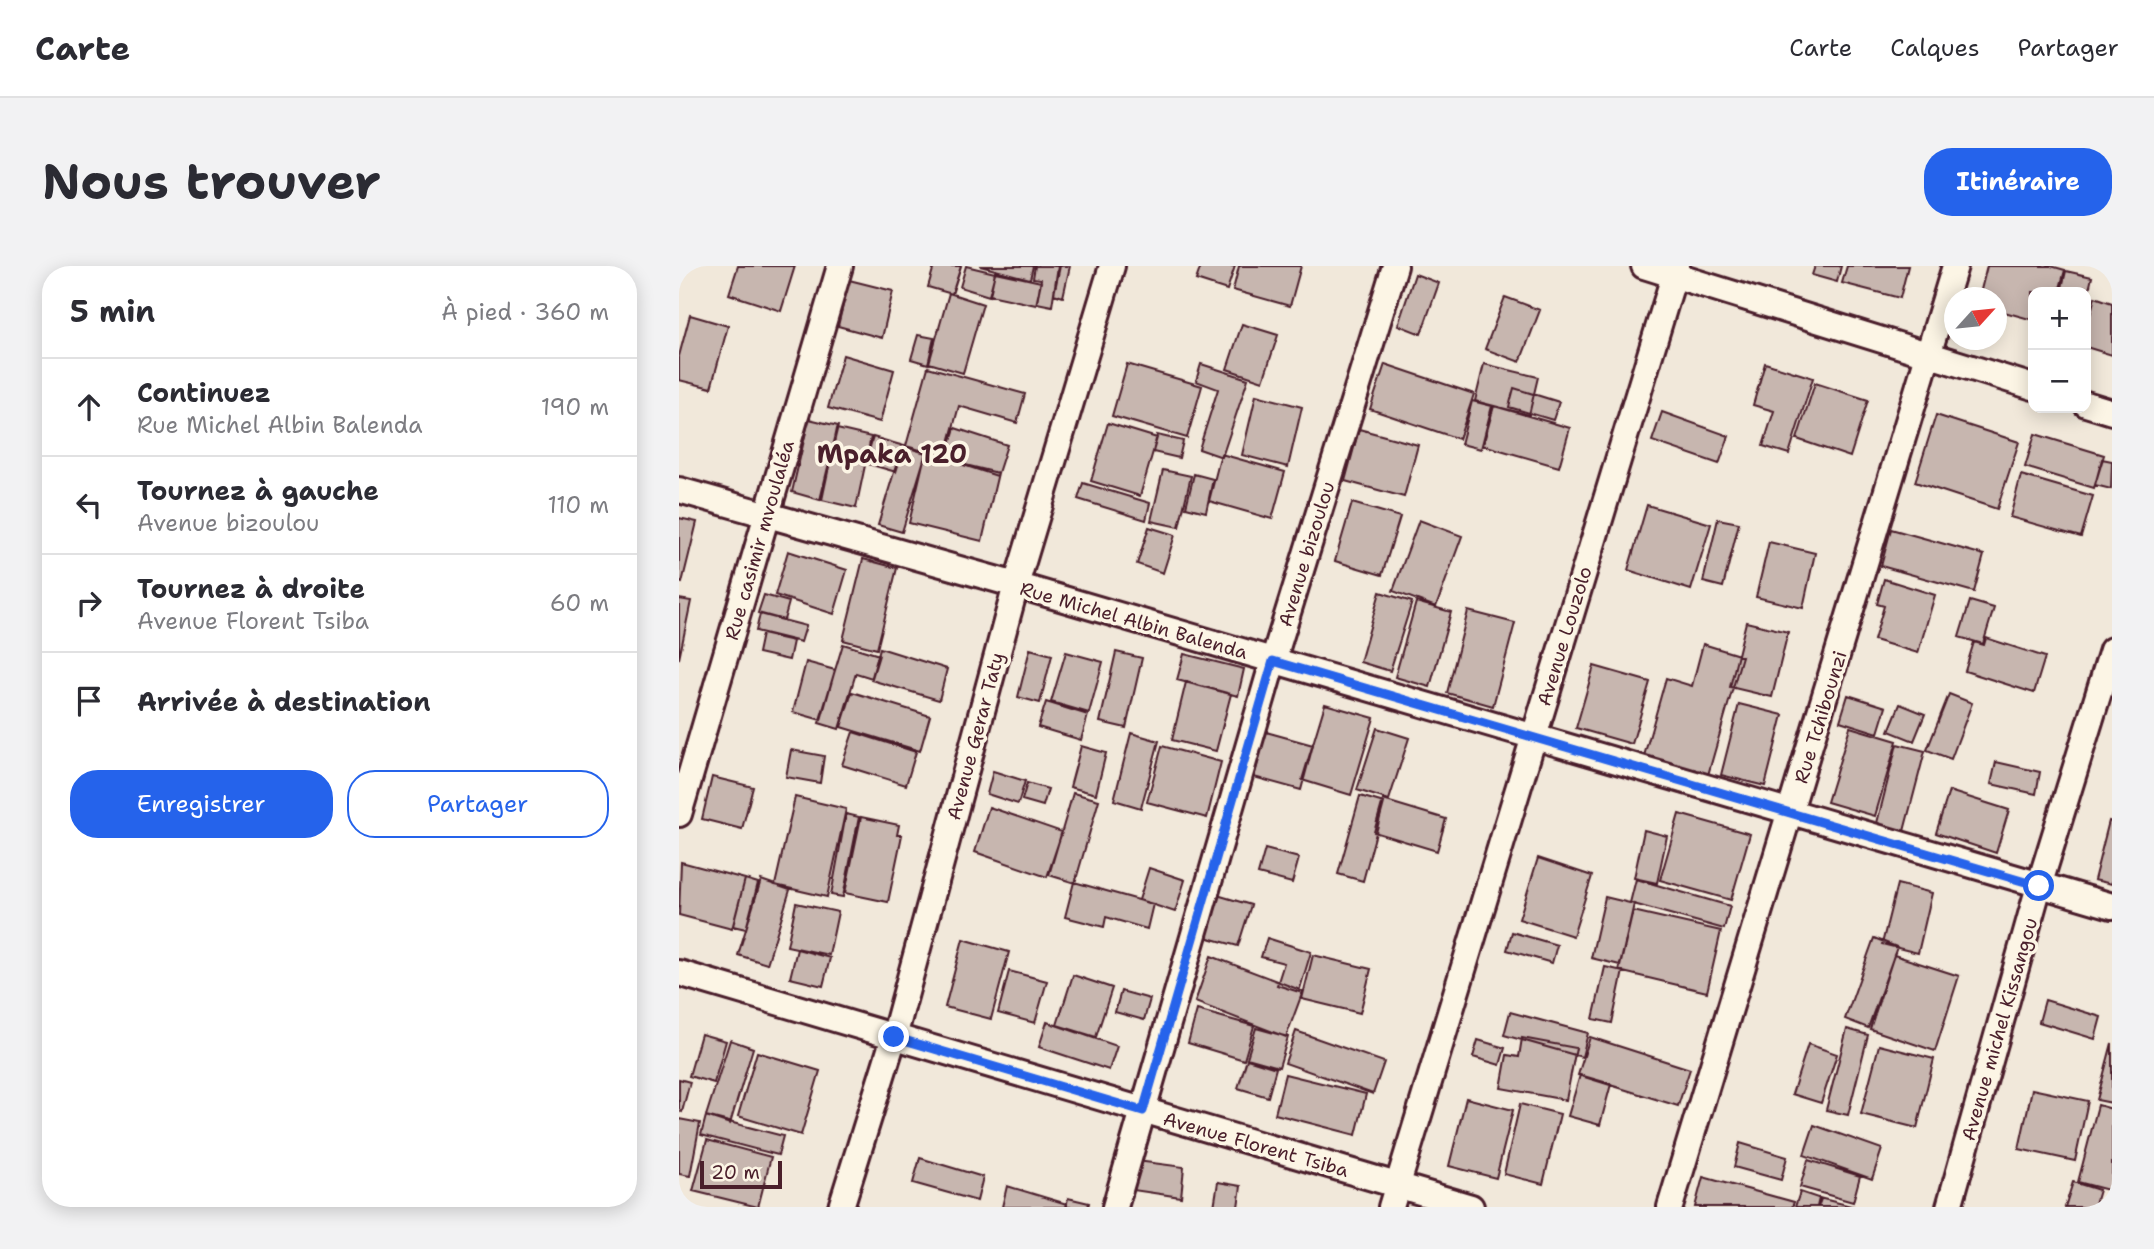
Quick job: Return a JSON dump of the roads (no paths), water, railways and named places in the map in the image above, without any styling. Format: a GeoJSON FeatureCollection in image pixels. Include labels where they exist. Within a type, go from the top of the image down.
{"type":"FeatureCollection","features":[{"type":"Feature","properties":{"kind":"street","name":"Rue casimir mvoulaléa"},"geometry":{"type":"LineString","coordinates":[[679,814],[840,266]]}},
{"type":"Feature","properties":{"kind":"street","name":"Avenue Gerar Taty"},"geometry":{"type":"LineString","coordinates":[[841,1207],[894,1037],[1016,585],[1112,266]]}},
{"type":"Feature","properties":{"kind":"street","name":"Avenue bizoulou"},"geometry":{"type":"LineString","coordinates":[[1115,1207],[1273,661],[1395,266]]}},
{"type":"Feature","properties":{"kind":"street"},"geometry":{"type":"LineString","coordinates":[[1644,266],[1675,270],[2028,385]]}},
{"type":"Feature","properties":{"kind":"street","name":"Rue Tchibounzi"},"geometry":{"type":"LineString","coordinates":[[1670,1207],[1955,266]]}},
{"type":"Feature","properties":{"kind":"street","name":"Avenue Louzolo"},"geometry":{"type":"LineString","coordinates":[[1394,1196],[1675,270]]}},
{"type":"Feature","properties":{"kind":"street"},"geometry":{"type":"LineString","coordinates":[[2091,406],[2112,412]]}},
{"type":"Feature","properties":{"kind":"street","name":"Rue Michel Albin Balenda"},"geometry":{"type":"LineString","coordinates":[[679,490],[1016,585],[2112,906]]}},
{"type":"Feature","properties":{"kind":"street","name":"Avenue michel Kissangou"},"geometry":{"type":"LineString","coordinates":[[1949,1207],[2039,886],[2112,650]]}},
{"type":"Feature","properties":{"kind":"street","name":"Avenue Florent Tsiba"},"geometry":{"type":"LineString","coordinates":[[679,973],[1143,1111],[1394,1196],[1471,1207]]}},
{"type":"Feature","properties":{"kind":"district","name":"Mpaka 120"},"geometry":{"type":"Point","coordinates":[892,454]}}]}
